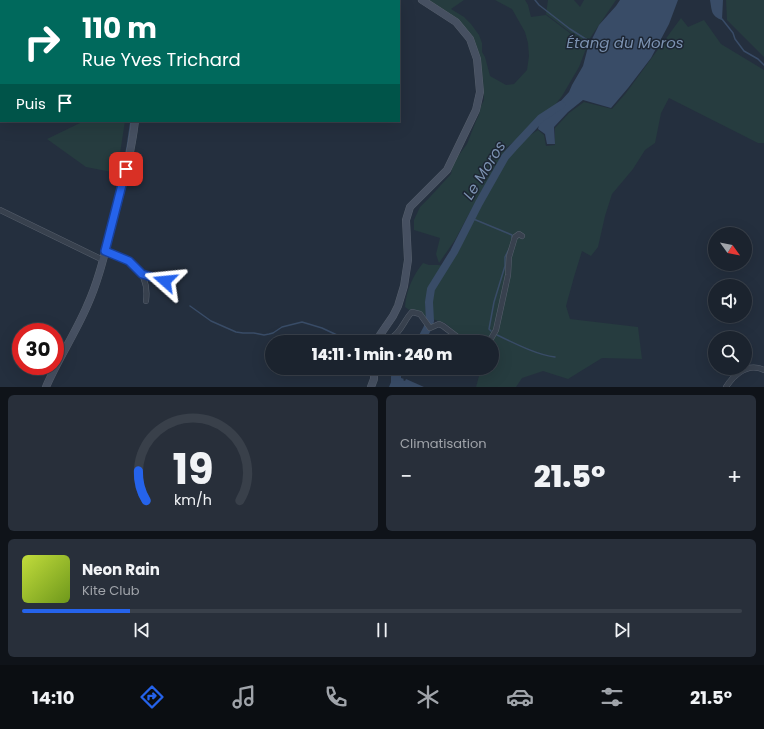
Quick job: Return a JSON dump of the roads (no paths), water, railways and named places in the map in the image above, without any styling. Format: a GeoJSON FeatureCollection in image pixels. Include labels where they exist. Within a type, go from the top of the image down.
{"type":"FeatureCollection","features":[{"type":"Feature","properties":{"kind":"street"},"geometry":{"type":"LineString","coordinates":[[380,335],[398,306],[404,286],[408,260],[406,226],[407,213],[410,208],[447,170],[476,110],[480,92],[477,59],[470,39],[456,22],[422,0]]}},
{"type":"Feature","properties":{"kind":"street"},"geometry":{"type":"LineString","coordinates":[[46,387],[88,305],[94,288],[103,260],[130,155],[135,122]]}},
{"type":"Feature","properties":{"kind":"street"},"geometry":{"type":"LineString","coordinates":[[0,210],[103,260]]}},
{"type":"Feature","properties":{"kind":"street"},"geometry":{"type":"LineString","coordinates":[[493,335],[496,330],[508,275],[509,257],[516,237],[518,234],[522,236]]}},
{"type":"Feature","properties":{"kind":"street"},"geometry":{"type":"LineString","coordinates":[[105,251],[129,261],[142,274],[165,281]]}},
{"type":"Feature","properties":{"kind":"street"},"geometry":{"type":"LineString","coordinates":[[142,274],[147,292],[146,301]]}},
{"type":"Feature","properties":{"kind":"street"},"geometry":{"type":"LineString","coordinates":[[396,335],[407,316],[412,312],[419,313],[429,326],[439,324],[455,335]]}},
{"type":"Feature","properties":{"kind":"street"},"geometry":{"type":"LineString","coordinates":[[726,387],[735,375],[748,368],[758,367],[764,370]]}},
{"type":"Feature","properties":{"kind":"street"},"geometry":{"type":"LineString","coordinates":[[371,387],[374,380],[374,375]]}},
{"type":"Feature","properties":{"kind":"water","name":"Étang du Moros"},"geometry":{"type":"Polygon","coordinates":[[[620,0],[678,0],[669,24],[651,58],[611,108],[583,100],[568,112],[554,127],[555,144],[547,144],[545,134],[538,129],[539,125],[569,92],[583,66],[588,47],[599,25],[620,0]]]}},
{"type":"Feature","properties":{"kind":"water","name":"Étang du Moros"},"geometry":{"type":"Polygon","coordinates":[[[710,0],[723,0],[722,20],[714,15],[710,0]]]}},
{"type":"Feature","properties":{"kind":"water"},"geometry":{"type":"Polygon","coordinates":[[[394,375],[400,375],[405,381],[406,379],[424,387],[389,387],[394,375]]]}},
{"type":"Feature","properties":{"kind":"waterway"},"geometry":{"type":"LineString","coordinates":[[535,0],[539,5],[570,29],[592,43]]}},
{"type":"Feature","properties":{"kind":"waterway"},"geometry":{"type":"LineString","coordinates":[[722,19],[744,51],[758,59],[764,65]]}},
{"type":"Feature","properties":{"kind":"waterway","name":"Le Moros"},"geometry":{"type":"LineString","coordinates":[[424,335],[430,321],[429,302],[431,289],[454,252],[505,157],[541,118],[561,105]]}},
{"type":"Feature","properties":{"kind":"waterway"},"geometry":{"type":"LineString","coordinates":[[117,190],[127,148],[131,122]]}},
{"type":"Feature","properties":{"kind":"waterway"},"geometry":{"type":"LineString","coordinates":[[471,218],[512,235],[512,238]]}},
{"type":"Feature","properties":{"kind":"waterway"},"geometry":{"type":"LineString","coordinates":[[491,331],[489,329],[494,302],[505,266],[505,257],[509,249]]}},
{"type":"Feature","properties":{"kind":"waterway"},"geometry":{"type":"LineString","coordinates":[[190,306],[211,321],[236,332],[264,335],[273,333],[282,327],[302,322],[322,328],[337,335]]}},
{"type":"Feature","properties":{"kind":"waterway"},"geometry":{"type":"LineString","coordinates":[[499,336],[533,351],[555,357]]}},
{"type":"Feature","properties":{"kind":"waterway","name":"Le Moros"},"geometry":{"type":"LineString","coordinates":[[395,387],[396,375]]}}]}
